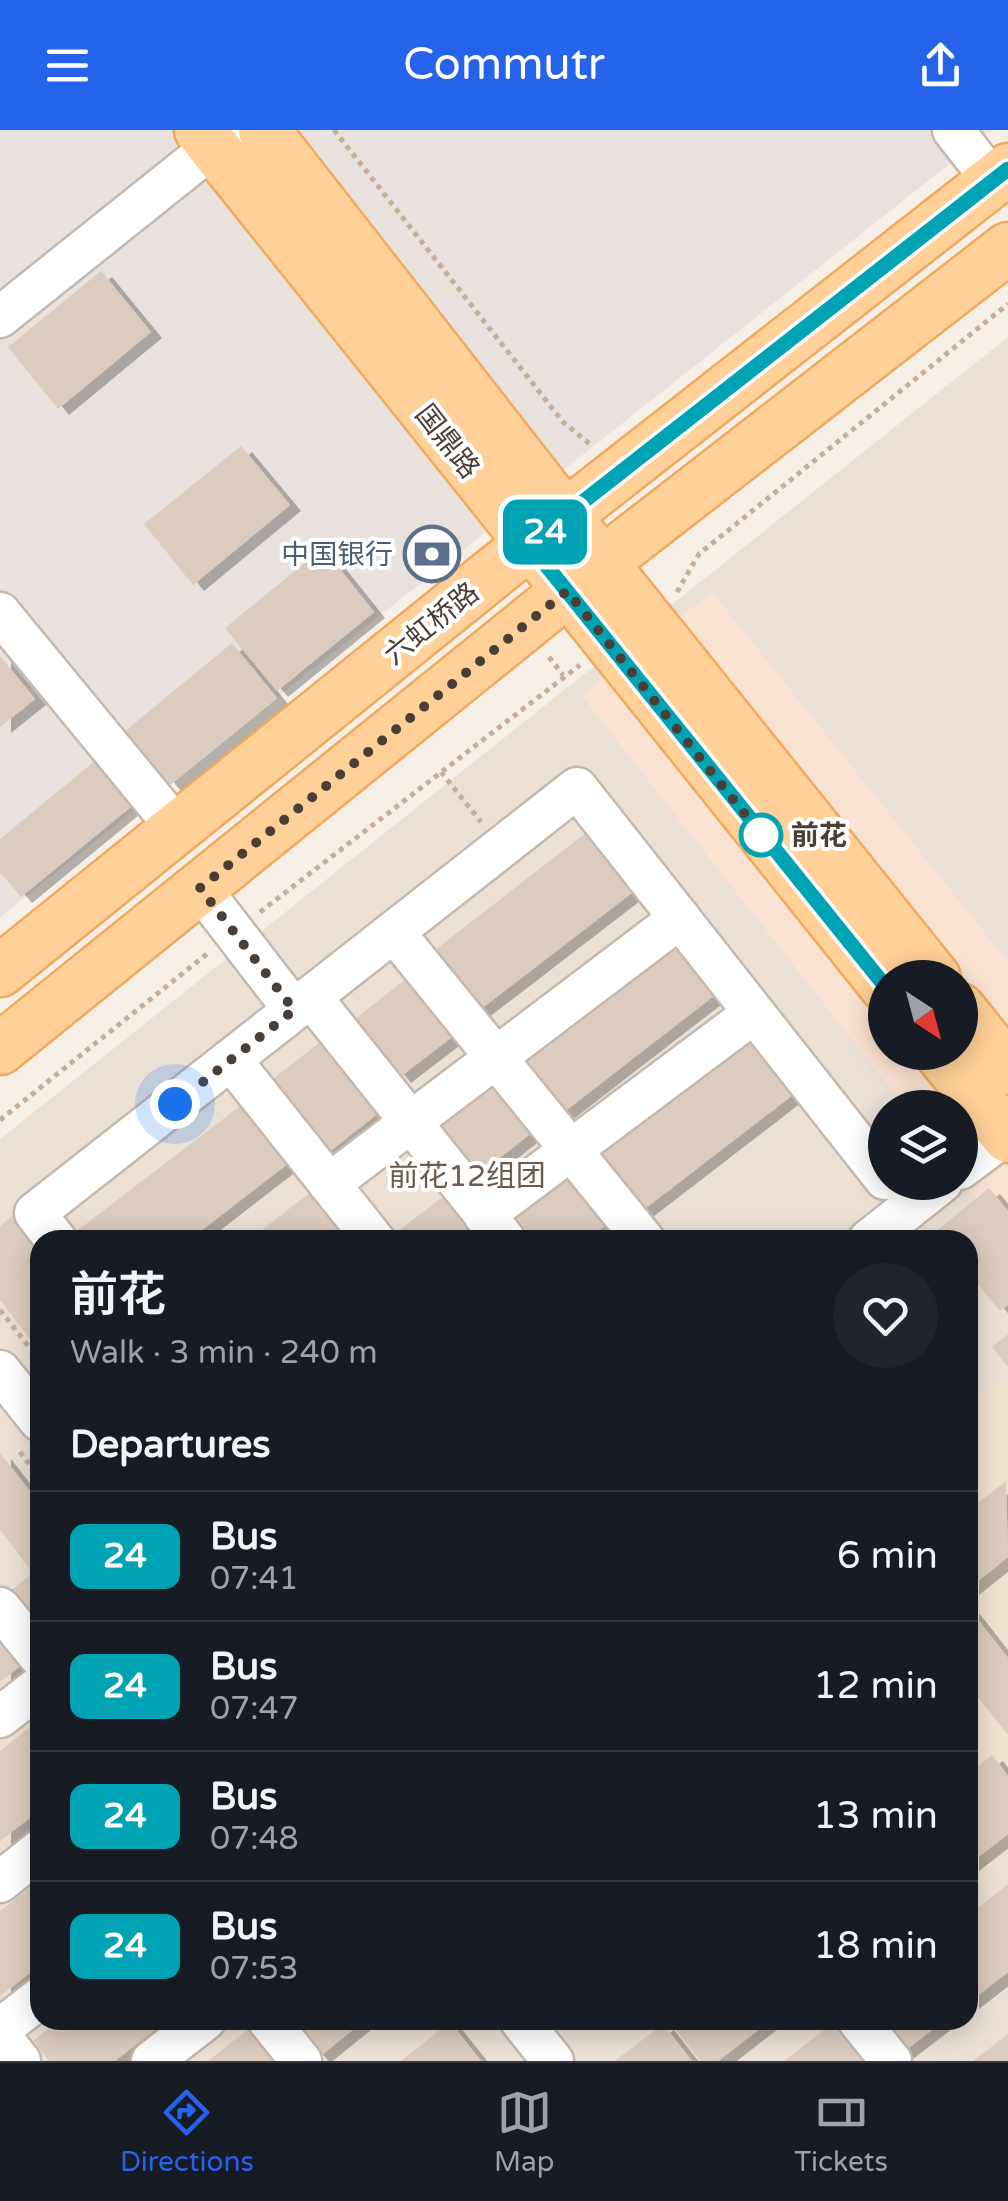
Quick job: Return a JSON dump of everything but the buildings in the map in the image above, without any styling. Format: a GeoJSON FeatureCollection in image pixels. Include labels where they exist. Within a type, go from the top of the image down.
{"type":"FeatureCollection","features":[{"type":"Feature","properties":{"kind":"main road","name":"国鼎路"},"geometry":{"type":"LineString","coordinates":[[264,130],[547,530]]}},
{"type":"Feature","properties":{"kind":"main road","name":"国鼎路"},"geometry":{"type":"LineString","coordinates":[[216,136],[547,530],[868,963]]}},
{"type":"Feature","properties":{"kind":"main road","name":"六虹桥路"},"geometry":{"type":"LineString","coordinates":[[0,971],[547,530],[1001,175]]}},
{"type":"Feature","properties":{"kind":"main road"},"geometry":{"type":"LineString","coordinates":[[0,1049],[584,577],[1008,248]]}},
{"type":"Feature","properties":{"kind":"main road","name":"国鼎路"},"geometry":{"type":"LineString","coordinates":[[584,577],[918,960]]}},
{"type":"Feature","properties":{"kind":"main road"},"geometry":{"type":"LineString","coordinates":[[978,1032],[1008,1069]]}},
{"type":"Feature","properties":{"kind":"main road"},"geometry":{"type":"LineString","coordinates":[[954,1070],[1007,1134]]}},
{"type":"Feature","properties":{"kind":"street"},"geometry":{"type":"LineString","coordinates":[[953,130],[1001,175]]}},
{"type":"Feature","properties":{"kind":"street"},"geometry":{"type":"LineString","coordinates":[[0,317],[216,136]]}},
{"type":"Feature","properties":{"kind":"street"},"geometry":{"type":"LineString","coordinates":[[0,613],[176,827]]}},
{"type":"Feature","properties":{"kind":"street"},"geometry":{"type":"LineString","coordinates":[[48,1230],[35,1213],[577,788],[868,1158]]}},
{"type":"Feature","properties":{"kind":"street"},"geometry":{"type":"LineString","coordinates":[[200,888],[234,932],[411,1122],[495,1227],[571,1150],[754,1013]]}},
{"type":"Feature","properties":{"kind":"street"},"geometry":{"type":"LineString","coordinates":[[329,1184],[680,918]]}},
{"type":"Feature","properties":{"kind":"street"},"geometry":{"type":"LineString","coordinates":[[394,932],[636,1230]]}},
{"type":"Feature","properties":{"kind":"street"},"geometry":{"type":"LineString","coordinates":[[231,1060],[366,1230]]}},
{"type":"Feature","properties":{"kind":"street"},"geometry":{"type":"LineString","coordinates":[[978,1156],[1007,1134]]}},
{"type":"Feature","properties":{"kind":"street"},"geometry":{"type":"LineString","coordinates":[[873,1230],[888,1200]]}},
{"type":"Feature","properties":{"kind":"street"},"geometry":{"type":"LineString","coordinates":[[0,1371],[30,1408]]}},
{"type":"Feature","properties":{"kind":"street"},"geometry":{"type":"LineString","coordinates":[[0,1608],[30,1645]]}},
{"type":"Feature","properties":{"kind":"street"},"geometry":{"type":"LineString","coordinates":[[0,1717],[30,1694]]}},
{"type":"Feature","properties":{"kind":"street"},"geometry":{"type":"LineString","coordinates":[[0,1882],[30,1858]]}},
{"type":"Feature","properties":{"kind":"street"},"geometry":{"type":"LineString","coordinates":[[20,2061],[0,2032],[30,2006]]}},
{"type":"Feature","properties":{"kind":"street"},"geometry":{"type":"LineString","coordinates":[[152,2061],[192,2030]]}},
{"type":"Feature","properties":{"kind":"street"},"geometry":{"type":"LineString","coordinates":[[276,2030],[302,2061]]}},
{"type":"Feature","properties":{"kind":"street"},"geometry":{"type":"LineString","coordinates":[[528,2030],[553,2061]]}},
{"type":"Feature","properties":{"kind":"street"},"geometry":{"type":"LineString","coordinates":[[866,2030],[891,2061]]}},
{"type":"Feature","properties":{"kind":"path"},"geometry":{"type":"LineString","coordinates":[[334,130],[563,422],[590,445]]}},
{"type":"Feature","properties":{"kind":"path"},"geometry":{"type":"LineString","coordinates":[[680,590],[699,554],[1008,304]]}},
{"type":"Feature","properties":{"kind":"path"},"geometry":{"type":"LineString","coordinates":[[0,1120],[234,932],[593,657]]}},
{"type":"Feature","properties":{"kind":"path"},"geometry":{"type":"LineString","coordinates":[[441,771],[501,848]]}},
{"type":"Feature","properties":{"kind":"path"},"geometry":{"type":"LineString","coordinates":[[0,1310],[30,1348]]}},
{"type":"Feature","properties":{"kind":"shaded area"},"geometry":{"type":"Polygon","coordinates":[[[0,130],[992,130],[0,917],[0,130]]]}},
{"type":"Feature","properties":{"kind":"shaded area"},"geometry":{"type":"Polygon","coordinates":[[[1008,337],[1008,2061],[0,2061],[0,1139],[1008,337]]]}},
{"type":"Feature","properties":{"kind":"shaded area"},"geometry":{"type":"Polygon","coordinates":[[[712,592],[1008,962],[1008,1239],[977,1200],[978,1090],[892,1090],[876,1070],[978,1070],[978,960],[868,960],[868,1060],[582,696],[712,592]]]}},
{"type":"Feature","properties":{"kind":"shaded area"},"geometry":{"type":"Polygon","coordinates":[[[997,1381],[1008,1395],[1008,1862],[978,1886],[978,1397],[997,1381]]]}},
{"type":"Feature","properties":{"kind":"bus line","name":"24"},"geometry":{"type":"LineString","coordinates":[[868,965],[529,544],[1008,169]]}},
{"type":"Feature","properties":{"kind":"place","name":"中国银行"},"geometry":{"type":"Point","coordinates":[432,554]}},
{"type":"Feature","properties":{"kind":"place","name":"前花"},"geometry":{"type":"Point","coordinates":[761,835]}},
{"type":"Feature","properties":{"kind":"district","name":"前花12组团"},"geometry":{"type":"Point","coordinates":[467,1176]}},
{"type":"Feature","properties":{"kind":"route"},"geometry":{"type":"LineString","coordinates":[[175,1104],[294,1010],[200,888],[567,591],[767,842],[761,835]]}}]}
